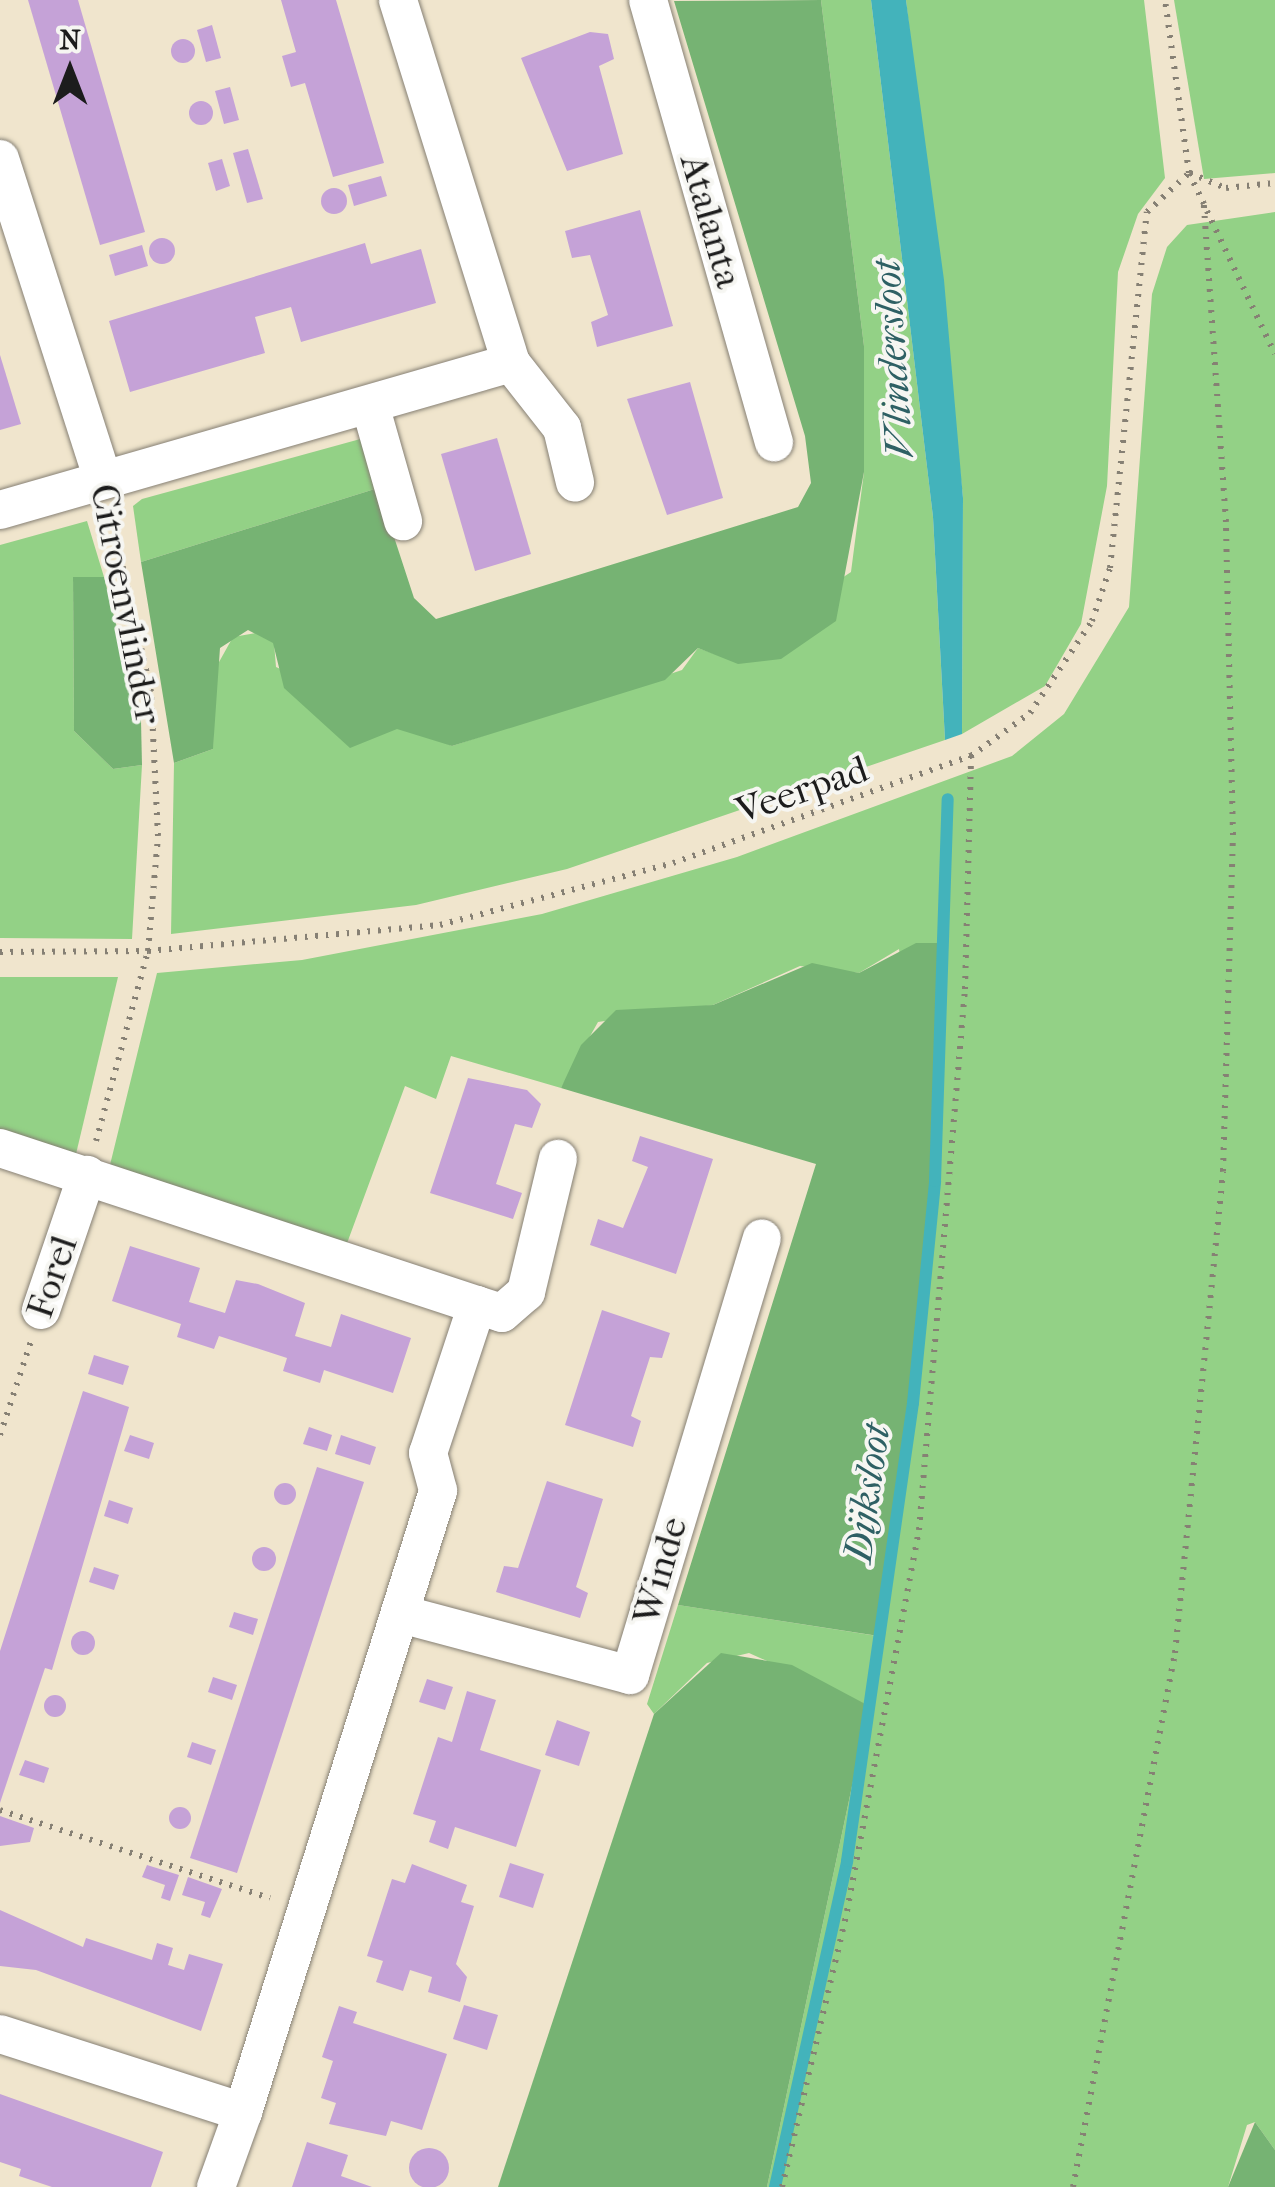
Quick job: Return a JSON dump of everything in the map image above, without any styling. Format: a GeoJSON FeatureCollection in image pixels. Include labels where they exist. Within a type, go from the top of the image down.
{"type":"FeatureCollection","features":[{"type":"Feature","properties":{"kind":"street"},"geometry":{"type":"LineString","coordinates":[[398,0],[510,362],[562,428],[574,482]]}},
{"type":"Feature","properties":{"kind":"street","name":"Atalanta"},"geometry":{"type":"LineString","coordinates":[[648,0],[774,442]]}},
{"type":"Feature","properties":{"kind":"street","name":"Citroenvlinder"},"geometry":{"type":"LineString","coordinates":[[0,159],[103,480]]}},
{"type":"Feature","properties":{"kind":"street"},"geometry":{"type":"LineString","coordinates":[[0,510],[510,362]]}},
{"type":"Feature","properties":{"kind":"street"},"geometry":{"type":"LineString","coordinates":[[370,405],[404,522]]}},
{"type":"Feature","properties":{"kind":"street"},"geometry":{"type":"LineString","coordinates":[[0,1148],[502,1313],[526,1292],[558,1160]]}},
{"type":"Feature","properties":{"kind":"street","name":"Forel"},"geometry":{"type":"LineString","coordinates":[[41,1310],[86,1176]]}},
{"type":"Feature","properties":{"kind":"street","name":"Winde"},"geometry":{"type":"LineString","coordinates":[[400,1614],[618,1679],[630,1675],[762,1239]]}},
{"type":"Feature","properties":{"kind":"street"},"geometry":{"type":"LineString","coordinates":[[216,2187],[438,1491],[428,1453],[477,1305]]}},
{"type":"Feature","properties":{"kind":"street"},"geometry":{"type":"LineString","coordinates":[[0,2034],[242,2112]]}},
{"type":"Feature","properties":{"kind":"path"},"geometry":{"type":"LineString","coordinates":[[1166,0],[1189,172],[1275,354]]}},
{"type":"Feature","properties":{"kind":"path"},"geometry":{"type":"LineString","coordinates":[[1189,172],[1226,188],[1275,183]]}},
{"type":"Feature","properties":{"kind":"path","name":"Veerpad"},"geometry":{"type":"LineString","coordinates":[[0,952],[148,952],[440,925],[673,863],[971,756],[1030,713],[1092,621],[1110,568],[1147,212],[1189,172]]}},
{"type":"Feature","properties":{"kind":"path"},"geometry":{"type":"LineString","coordinates":[[1073,2187],[1175,1652],[1223,1172],[1234,835],[1226,522],[1204,204]]}},
{"type":"Feature","properties":{"kind":"path","name":"Citroenvlinder"},"geometry":{"type":"LineString","coordinates":[[86,1176],[148,952],[158,836],[151,692],[103,480]]}},
{"type":"Feature","properties":{"kind":"path"},"geometry":{"type":"LineString","coordinates":[[782,2187],[848,1911],[920,1530],[966,989],[971,756]]}},
{"type":"Feature","properties":{"kind":"path","name":"Forel"},"geometry":{"type":"LineString","coordinates":[[0,1435],[41,1310]]}},
{"type":"Feature","properties":{"kind":"path"},"geometry":{"type":"LineString","coordinates":[[0,1810],[306,1910]]}},
{"type":"Feature","properties":{"kind":"green space"},"geometry":{"type":"Polygon","coordinates":[[[821,0],[871,0],[933,517],[945,740],[567,869],[416,905],[171,934],[174,763],[213,749],[214,671],[233,637],[261,632],[274,643],[276,667],[452,746],[682,670],[698,648],[723,657],[851,572],[864,472],[864,346],[821,0]]]}},
{"type":"Feature","properties":{"kind":"green space"},"geometry":{"type":"Polygon","coordinates":[[[821,0],[864,346],[864,472],[836,621],[781,659],[738,664],[698,648],[665,680],[452,746],[397,729],[350,748],[284,688],[273,643],[248,630],[220,648],[213,749],[174,763],[141,562],[378,488],[414,598],[436,619],[798,507],[811,483],[805,436],[674,1],[821,0]]]}},
{"type":"Feature","properties":{"kind":"green space"},"geometry":{"type":"Polygon","coordinates":[[[906,0],[1144,0],[1165,178],[1138,214],[1118,272],[1107,486],[1081,624],[1045,686],[962,734],[963,497],[906,0]]]}},
{"type":"Feature","properties":{"kind":"green space"},"geometry":{"type":"Polygon","coordinates":[[[1174,0],[1275,0],[1275,173],[1204,179],[1174,0]]]}},
{"type":"Feature","properties":{"kind":"green space"},"geometry":{"type":"Polygon","coordinates":[[[1275,212],[1275,2150],[1255,2122],[1247,2125],[1228,2187],[767,2187],[869,1706],[749,1653],[707,1663],[654,1714],[647,1704],[678,1605],[884,1637],[932,1171],[899,949],[859,973],[800,966],[713,1005],[598,1022],[561,1088],[451,1056],[436,1099],[405,1086],[346,1246],[110,1165],[157,973],[302,960],[542,914],[737,857],[1012,756],[1064,714],[1129,607],[1152,294],[1167,247],[1187,225],[1275,212]]]}},
{"type":"Feature","properties":{"kind":"green space"},"geometry":{"type":"Polygon","coordinates":[[[364,438],[378,488],[141,562],[133,506],[142,499],[364,438]]]}},
{"type":"Feature","properties":{"kind":"green space"},"geometry":{"type":"Polygon","coordinates":[[[87,521],[104,577],[73,577],[74,731],[113,769],[142,765],[132,939],[0,938],[0,545],[87,521]]]}},
{"type":"Feature","properties":{"kind":"green space"},"geometry":{"type":"Polygon","coordinates":[[[73,577],[104,577],[141,721],[142,765],[113,769],[74,731],[73,577]]]}},
{"type":"Feature","properties":{"kind":"green space"},"geometry":{"type":"Polygon","coordinates":[[[916,943],[943,943],[932,1171],[885,1637],[678,1605],[816,1164],[561,1088],[581,1045],[616,1010],[713,1005],[812,963],[859,973],[916,943]]]}},
{"type":"Feature","properties":{"kind":"green space"},"geometry":{"type":"Polygon","coordinates":[[[0,977],[118,977],[76,1154],[0,1130],[0,977]]]}},
{"type":"Feature","properties":{"kind":"green space"},"geometry":{"type":"Polygon","coordinates":[[[721,1653],[792,1665],[869,1706],[767,2187],[498,2187],[654,1714],[721,1653]]]}},
{"type":"Feature","properties":{"kind":"green space"},"geometry":{"type":"Polygon","coordinates":[[[1255,2122],[1275,2150],[1275,2187],[1228,2187],[1255,2122]]]}},
{"type":"Feature","properties":{"kind":"water"},"geometry":{"type":"Polygon","coordinates":[[[871,0],[906,0],[944,280],[963,498],[962,734],[945,740],[933,517],[871,0]]]}},
{"type":"Feature","properties":{"kind":"building"},"geometry":{"type":"Polygon","coordinates":[[[28,0],[78,0],[145,232],[100,245],[28,0]]]}},
{"type":"Feature","properties":{"kind":"building"},"geometry":{"type":"Polygon","coordinates":[[[281,0],[336,0],[384,163],[333,177],[305,83],[291,87],[282,56],[296,52],[281,0]]]}},
{"type":"Feature","properties":{"kind":"building"},"geometry":{"type":"Polygon","coordinates":[[[212,25],[221,58],[206,62],[197,30],[212,25]]]}},
{"type":"Feature","properties":{"kind":"building"},"geometry":{"type":"Polygon","coordinates":[[[590,32],[608,34],[614,59],[599,66],[623,154],[567,171],[521,58],[590,32]]]}},
{"type":"Feature","properties":{"kind":"building"},"geometry":{"type":"Polygon","coordinates":[[[183,39],[195,51],[183,63],[171,51],[183,39]]]}},
{"type":"Feature","properties":{"kind":"building"},"geometry":{"type":"Polygon","coordinates":[[[230,87],[239,120],[224,124],[215,91],[230,87]]]}},
{"type":"Feature","properties":{"kind":"building"},"geometry":{"type":"Polygon","coordinates":[[[201,101],[213,113],[201,125],[189,113],[201,101]]]}},
{"type":"Feature","properties":{"kind":"building"},"geometry":{"type":"Polygon","coordinates":[[[248,149],[263,199],[247,203],[233,153],[248,149]]]}},
{"type":"Feature","properties":{"kind":"building"},"geometry":{"type":"Polygon","coordinates":[[[222,159],[230,186],[216,191],[208,163],[222,159]]]}},
{"type":"Feature","properties":{"kind":"building"},"geometry":{"type":"Polygon","coordinates":[[[381,176],[387,196],[354,206],[348,185],[381,176]]]}},
{"type":"Feature","properties":{"kind":"building"},"geometry":{"type":"Polygon","coordinates":[[[334,188],[343,192],[347,201],[343,210],[334,214],[325,210],[321,201],[325,192],[334,188]]]}},
{"type":"Feature","properties":{"kind":"building"},"geometry":{"type":"Polygon","coordinates":[[[640,210],[673,326],[597,347],[591,322],[608,315],[590,255],[572,258],[565,231],[640,210]]]}},
{"type":"Feature","properties":{"kind":"building"},"geometry":{"type":"Polygon","coordinates":[[[162,238],[171,242],[175,251],[171,260],[162,264],[153,260],[149,251],[153,242],[162,238]]]}},
{"type":"Feature","properties":{"kind":"building"},"geometry":{"type":"Polygon","coordinates":[[[365,243],[371,264],[421,249],[436,303],[301,342],[291,307],[255,317],[265,353],[130,392],[109,321],[365,243]]]}},
{"type":"Feature","properties":{"kind":"building"},"geometry":{"type":"Polygon","coordinates":[[[142,245],[148,266],[115,276],[109,255],[142,245]]]}},
{"type":"Feature","properties":{"kind":"building"},"geometry":{"type":"Polygon","coordinates":[[[0,355],[21,424],[0,430],[0,355]]]}},
{"type":"Feature","properties":{"kind":"building"},"geometry":{"type":"Polygon","coordinates":[[[690,382],[723,498],[667,515],[627,399],[690,382]]]}},
{"type":"Feature","properties":{"kind":"building"},"geometry":{"type":"Polygon","coordinates":[[[497,438],[531,554],[475,571],[441,454],[497,438]]]}},
{"type":"Feature","properties":{"kind":"building"},"geometry":{"type":"Polygon","coordinates":[[[468,1078],[527,1090],[541,1104],[532,1128],[515,1124],[496,1184],[522,1193],[513,1219],[430,1193],[468,1078]]]}},
{"type":"Feature","properties":{"kind":"building"},"geometry":{"type":"Polygon","coordinates":[[[640,1136],[713,1159],[676,1274],[590,1245],[598,1219],[623,1228],[648,1167],[632,1161],[640,1136]]]}},
{"type":"Feature","properties":{"kind":"building"},"geometry":{"type":"Polygon","coordinates":[[[130,1246],[200,1268],[189,1302],[225,1313],[236,1280],[258,1284],[305,1303],[295,1336],[331,1347],[341,1314],[411,1338],[393,1393],[324,1370],[320,1383],[283,1371],[287,1358],[219,1336],[214,1349],[177,1337],[181,1324],[112,1301],[130,1246]]]}},
{"type":"Feature","properties":{"kind":"building"},"geometry":{"type":"Polygon","coordinates":[[[602,1310],[670,1333],[662,1358],[650,1357],[631,1416],[641,1421],[633,1447],[565,1425],[602,1310]]]}},
{"type":"Feature","properties":{"kind":"building"},"geometry":{"type":"Polygon","coordinates":[[[94,1355],[129,1366],[123,1385],[88,1374],[94,1355]]]}},
{"type":"Feature","properties":{"kind":"building"},"geometry":{"type":"Polygon","coordinates":[[[83,1391],[129,1407],[52,1670],[45,1668],[0,1803],[0,1651],[83,1391]]]}},
{"type":"Feature","properties":{"kind":"building"},"geometry":{"type":"Polygon","coordinates":[[[309,1427],[332,1435],[327,1451],[303,1444],[309,1427]]]}},
{"type":"Feature","properties":{"kind":"building"},"geometry":{"type":"Polygon","coordinates":[[[130,1435],[154,1443],[149,1459],[124,1451],[130,1435]]]}},
{"type":"Feature","properties":{"kind":"building"},"geometry":{"type":"Polygon","coordinates":[[[341,1435],[376,1447],[370,1465],[335,1454],[341,1435]]]}},
{"type":"Feature","properties":{"kind":"building"},"geometry":{"type":"Polygon","coordinates":[[[317,1467],[364,1482],[237,1873],[190,1858],[317,1467]]]}},
{"type":"Feature","properties":{"kind":"building"},"geometry":{"type":"Polygon","coordinates":[[[547,1481],[603,1499],[576,1587],[588,1593],[580,1618],[496,1592],[504,1566],[518,1568],[547,1481]]]}},
{"type":"Feature","properties":{"kind":"building"},"geometry":{"type":"Polygon","coordinates":[[[281,1483],[289,1483],[296,1494],[289,1505],[281,1505],[274,1498],[274,1490],[281,1483]]]}},
{"type":"Feature","properties":{"kind":"building"},"geometry":{"type":"Polygon","coordinates":[[[109,1500],[133,1508],[128,1524],[104,1516],[109,1500]]]}},
{"type":"Feature","properties":{"kind":"building"},"geometry":{"type":"Polygon","coordinates":[[[264,1547],[276,1559],[264,1571],[252,1559],[264,1547]]]}},
{"type":"Feature","properties":{"kind":"building"},"geometry":{"type":"Polygon","coordinates":[[[94,1567],[119,1575],[114,1590],[89,1582],[94,1567]]]}},
{"type":"Feature","properties":{"kind":"building"},"geometry":{"type":"Polygon","coordinates":[[[234,1612],[258,1619],[253,1635],[229,1627],[234,1612]]]}},
{"type":"Feature","properties":{"kind":"building"},"geometry":{"type":"Polygon","coordinates":[[[83,1631],[95,1643],[83,1655],[71,1643],[83,1631]]]}},
{"type":"Feature","properties":{"kind":"building"},"geometry":{"type":"Polygon","coordinates":[[[213,1677],[237,1685],[232,1700],[208,1692],[213,1677]]]}},
{"type":"Feature","properties":{"kind":"building"},"geometry":{"type":"Polygon","coordinates":[[[427,1679],[453,1687],[445,1710],[419,1702],[427,1679]]]}},
{"type":"Feature","properties":{"kind":"building"},"geometry":{"type":"Polygon","coordinates":[[[467,1691],[496,1700],[480,1750],[541,1770],[516,1847],[455,1827],[448,1849],[429,1842],[436,1821],[413,1814],[438,1737],[452,1742],[467,1691]]]}},
{"type":"Feature","properties":{"kind":"building"},"geometry":{"type":"Polygon","coordinates":[[[51,1695],[59,1695],[66,1706],[59,1717],[51,1717],[44,1710],[44,1702],[51,1695]]]}},
{"type":"Feature","properties":{"kind":"building"},"geometry":{"type":"Polygon","coordinates":[[[557,1720],[590,1732],[579,1766],[545,1755],[557,1720]]]}},
{"type":"Feature","properties":{"kind":"building"},"geometry":{"type":"Polygon","coordinates":[[[192,1742],[216,1750],[211,1765],[187,1757],[192,1742]]]}},
{"type":"Feature","properties":{"kind":"building"},"geometry":{"type":"Polygon","coordinates":[[[25,1760],[49,1768],[44,1783],[19,1775],[25,1760]]]}},
{"type":"Feature","properties":{"kind":"building"},"geometry":{"type":"Polygon","coordinates":[[[176,1807],[184,1807],[191,1818],[184,1829],[176,1829],[169,1822],[169,1814],[176,1807]]]}},
{"type":"Feature","properties":{"kind":"building"},"geometry":{"type":"Polygon","coordinates":[[[0,1816],[34,1828],[30,1842],[0,1846],[0,1816]]]}},
{"type":"Feature","properties":{"kind":"building"},"geometry":{"type":"Polygon","coordinates":[[[510,1863],[544,1874],[533,1908],[499,1897],[510,1863]]]}},
{"type":"Feature","properties":{"kind":"building"},"geometry":{"type":"Polygon","coordinates":[[[412,1864],[467,1885],[461,1902],[474,1906],[456,1964],[467,1977],[460,2002],[428,1992],[432,1977],[410,1970],[403,1991],[376,1982],[383,1961],[367,1956],[392,1879],[405,1883],[412,1864]]]}},
{"type":"Feature","properties":{"kind":"building"},"geometry":{"type":"Polygon","coordinates":[[[147,1865],[179,1875],[170,1901],[161,1898],[165,1885],[142,1877],[147,1865]]]}},
{"type":"Feature","properties":{"kind":"building"},"geometry":{"type":"Polygon","coordinates":[[[188,1877],[222,1889],[210,1918],[201,1915],[205,1902],[182,1895],[188,1877]]]}},
{"type":"Feature","properties":{"kind":"building"},"geometry":{"type":"Polygon","coordinates":[[[0,1910],[83,1947],[86,1938],[152,1960],[157,1943],[173,1948],[168,1965],[184,1970],[189,1954],[223,1964],[201,2031],[36,1970],[0,1966],[0,1910]]]}},
{"type":"Feature","properties":{"kind":"building"},"geometry":{"type":"Polygon","coordinates":[[[464,2005],[498,2015],[487,2050],[453,2039],[464,2005]]]}},
{"type":"Feature","properties":{"kind":"building"},"geometry":{"type":"Polygon","coordinates":[[[339,2006],[357,2012],[353,2023],[447,2054],[422,2130],[391,2121],[386,2136],[329,2124],[336,2103],[321,2098],[333,2061],[322,2057],[339,2006]]]}},
{"type":"Feature","properties":{"kind":"building"},"geometry":{"type":"Polygon","coordinates":[[[0,2094],[163,2152],[151,2187],[52,2187],[19,2176],[21,2169],[0,2162],[0,2094]]]}},
{"type":"Feature","properties":{"kind":"building"},"geometry":{"type":"Polygon","coordinates":[[[307,2142],[348,2155],[341,2176],[372,2187],[292,2187],[307,2142]]]}},
{"type":"Feature","properties":{"kind":"building"},"geometry":{"type":"Polygon","coordinates":[[[429,2148],[443,2154],[449,2168],[443,2182],[429,2188],[415,2182],[409,2168],[415,2154],[429,2148]]]}},
{"type":"Feature","properties":{"kind":"waterway","name":"Dijksloot"},"geometry":{"type":"LineString","coordinates":[[775,2187],[847,1861],[913,1403],[935,1181],[948,799]]}},
{"type":"Feature","properties":{"kind":"water label","name":"Vlindersloot"},"geometry":{"type":"Point","coordinates":[893,359]}}]}
